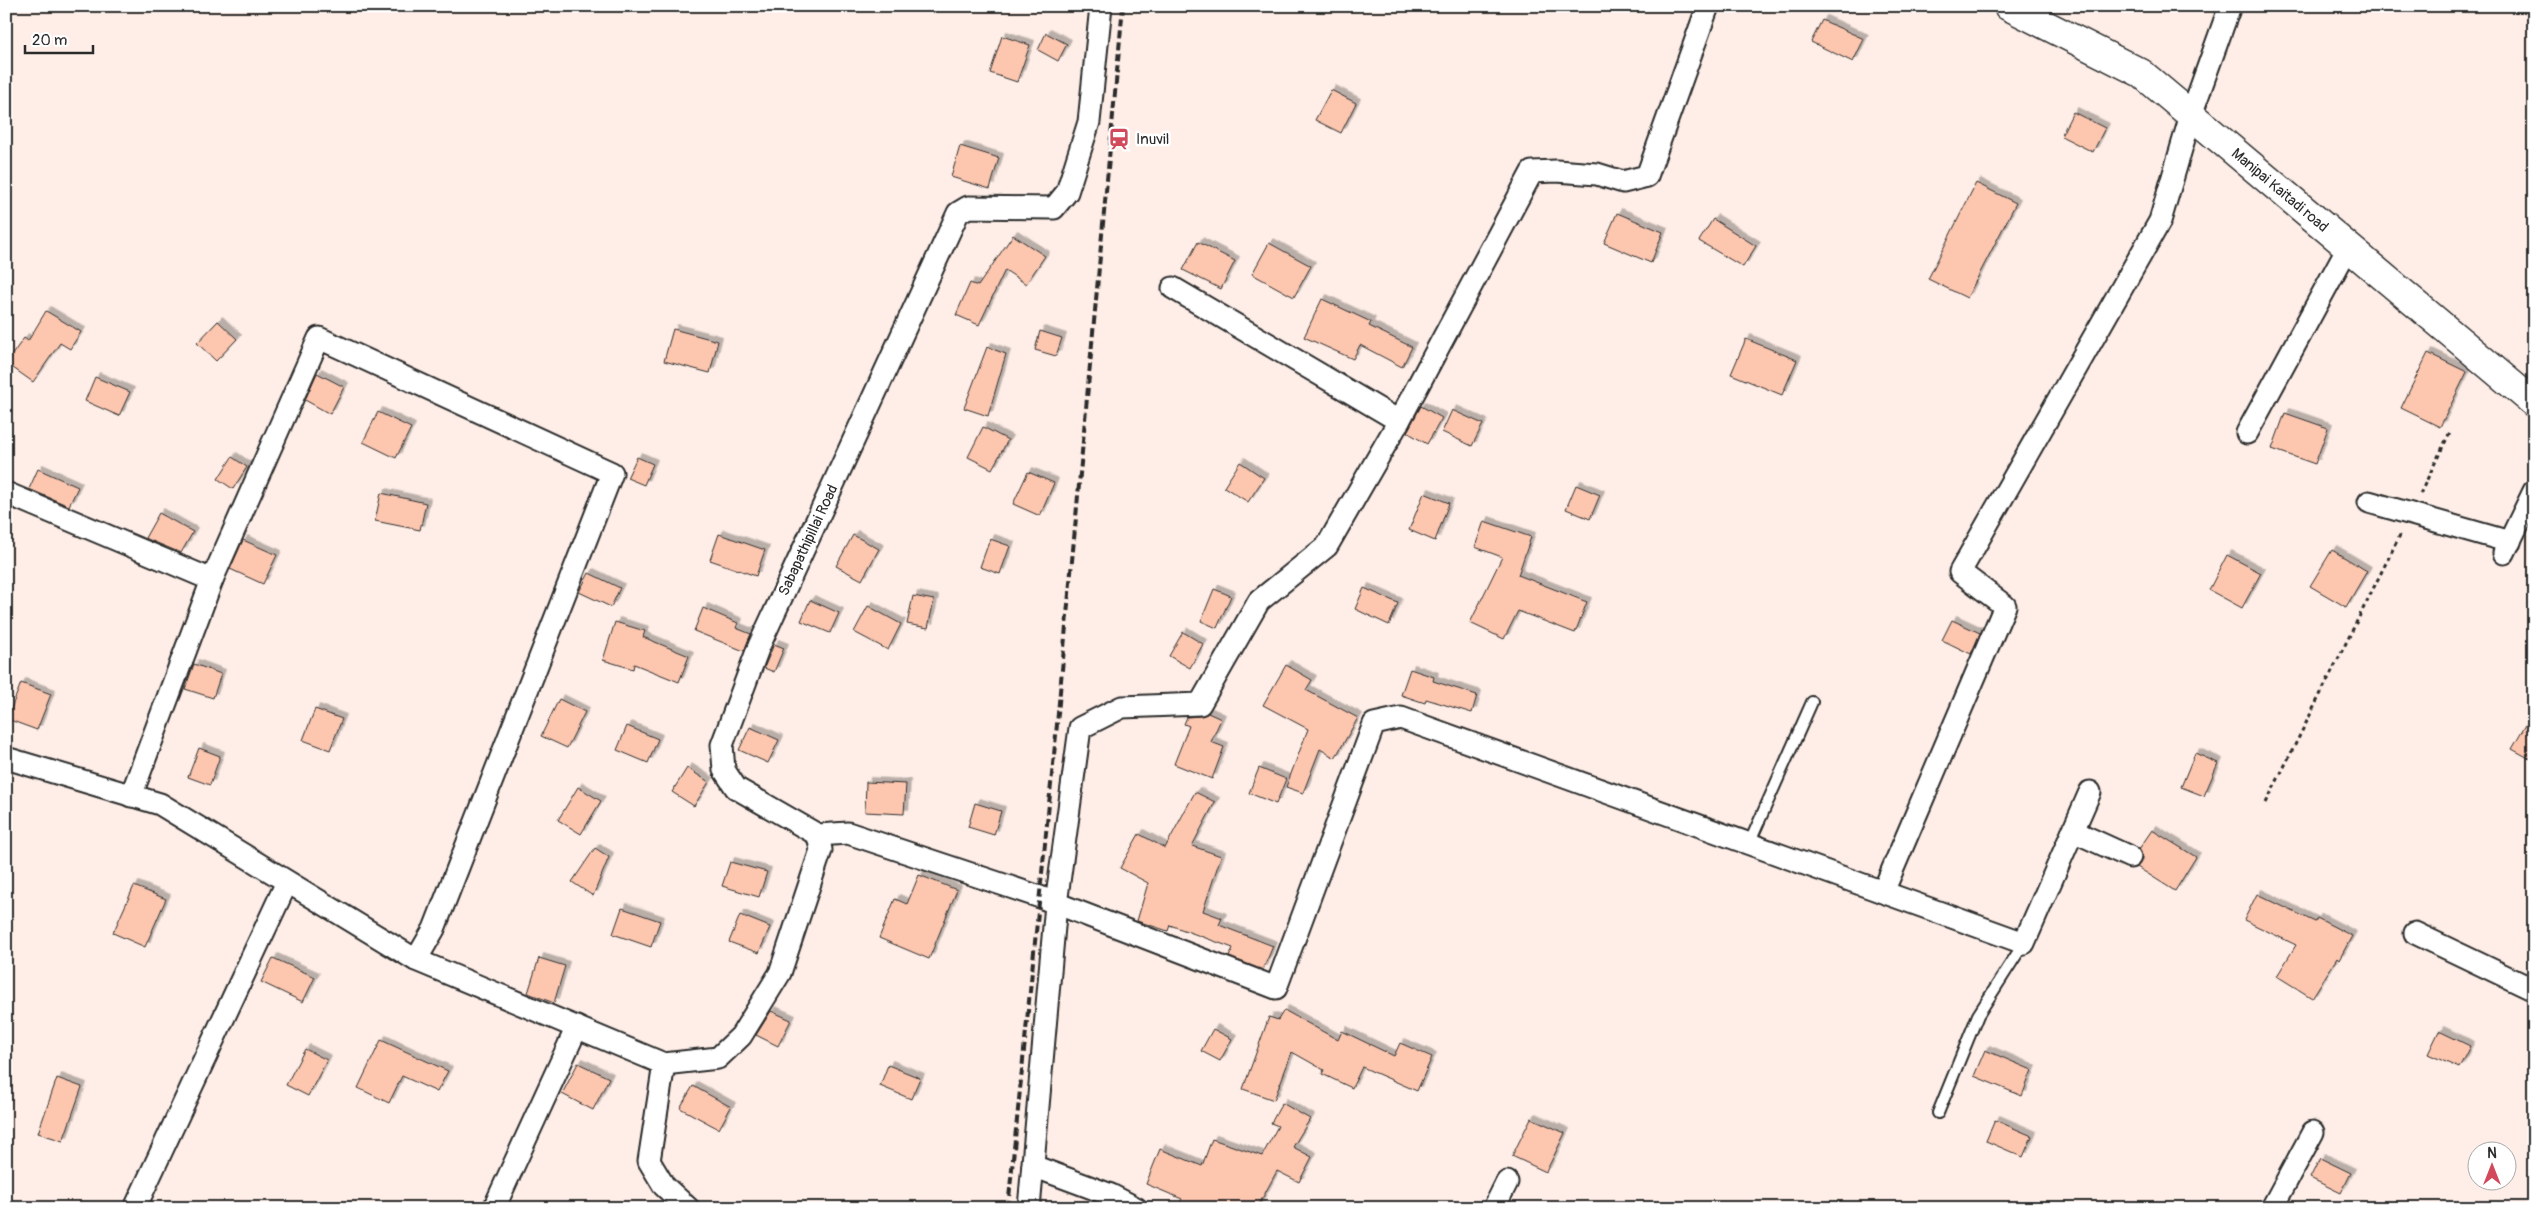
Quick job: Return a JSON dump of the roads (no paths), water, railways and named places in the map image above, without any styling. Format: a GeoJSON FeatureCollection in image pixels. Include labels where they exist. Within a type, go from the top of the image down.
{"type":"FeatureCollection","features":[{"type":"Feature","properties":{"kind":"main road","name":"Manipai Kaitadi road"},"geometry":{"type":"LineString","coordinates":[[2008,6],[2141,73],[2534,403]]}},
{"type":"Feature","properties":{"kind":"street","name":"Sabapathipillai Road"},"geometry":{"type":"LineString","coordinates":[[818,835],[736,788],[724,770],[722,745],[759,646],[958,213],[968,207],[1054,208],[1067,192],[1089,122],[1101,6]]}},
{"type":"Feature","properties":{"kind":"street"},"geometry":{"type":"LineString","coordinates":[[1029,1208],[1056,904],[1080,728],[1122,707],[1200,704],[1259,602],[1326,546],[1399,421],[1532,172],[1556,171],[1597,174],[1623,182],[1646,176],[1708,6]]}},
{"type":"Feature","properties":{"kind":"street"},"geometry":{"type":"LineString","coordinates":[[1883,892],[2005,606],[1960,572],[2160,221],[2190,115],[2230,6]]}},
{"type":"Feature","properties":{"kind":"street"},"geometry":{"type":"LineString","coordinates":[[2247,433],[2348,247]]}},
{"type":"Feature","properties":{"kind":"street"},"geometry":{"type":"LineString","coordinates":[[1173,288],[1399,421]]}},
{"type":"Feature","properties":{"kind":"street"},"geometry":{"type":"LineString","coordinates":[[131,796],[212,580],[319,338],[612,473],[438,920],[416,960]]}},
{"type":"Feature","properties":{"kind":"street"},"geometry":{"type":"LineString","coordinates":[[2369,502],[2410,514],[2507,548],[2534,491]]}},
{"type":"Feature","properties":{"kind":"street"},"geometry":{"type":"LineString","coordinates":[[6,493],[212,580]]}},
{"type":"Feature","properties":{"kind":"street"},"geometry":{"type":"LineString","coordinates":[[6,758],[160,804],[416,960],[664,1064],[718,1058],[741,1036],[780,973],[821,850],[818,835],[848,832],[1056,904],[1276,988],[1374,724],[1401,718],[2024,943],[2090,792]]}},
{"type":"Feature","properties":{"kind":"street"},"geometry":{"type":"LineString","coordinates":[[2073,831],[2130,857]]}},
{"type":"Feature","properties":{"kind":"street"},"geometry":{"type":"LineString","coordinates":[[136,1208],[287,882]]}},
{"type":"Feature","properties":{"kind":"street"},"geometry":{"type":"LineString","coordinates":[[2415,933],[2534,990]]}},
{"type":"Feature","properties":{"kind":"street"},"geometry":{"type":"LineString","coordinates":[[494,1208],[577,1028]]}},
{"type":"Feature","properties":{"kind":"street"},"geometry":{"type":"LineString","coordinates":[[664,1064],[649,1161],[664,1186],[688,1208]]}},
{"type":"Feature","properties":{"kind":"street"},"geometry":{"type":"LineString","coordinates":[[2272,1208],[2314,1132]]}},
{"type":"Feature","properties":{"kind":"street"},"geometry":{"type":"LineString","coordinates":[[1034,1166],[1111,1195],[1136,1208]]}},
{"type":"Feature","properties":{"kind":"street"},"geometry":{"type":"LineString","coordinates":[[1494,1208],[1507,1182]]}},
{"type":"Feature","properties":{"kind":"lane"},"geometry":{"type":"LineString","coordinates":[[1750,844],[1812,702]]}},
{"type":"Feature","properties":{"kind":"lane"},"geometry":{"type":"LineString","coordinates":[[1938,1113],[1978,1015],[2024,943]]}},
{"type":"Feature","properties":{"kind":"railway"},"geometry":{"type":"LineString","coordinates":[[1008,1208],[1056,735],[1123,6]]}},
{"type":"Feature","properties":{"kind":"place","name":"Inuvil"},"geometry":{"type":"Point","coordinates":[1119,139]}}]}
